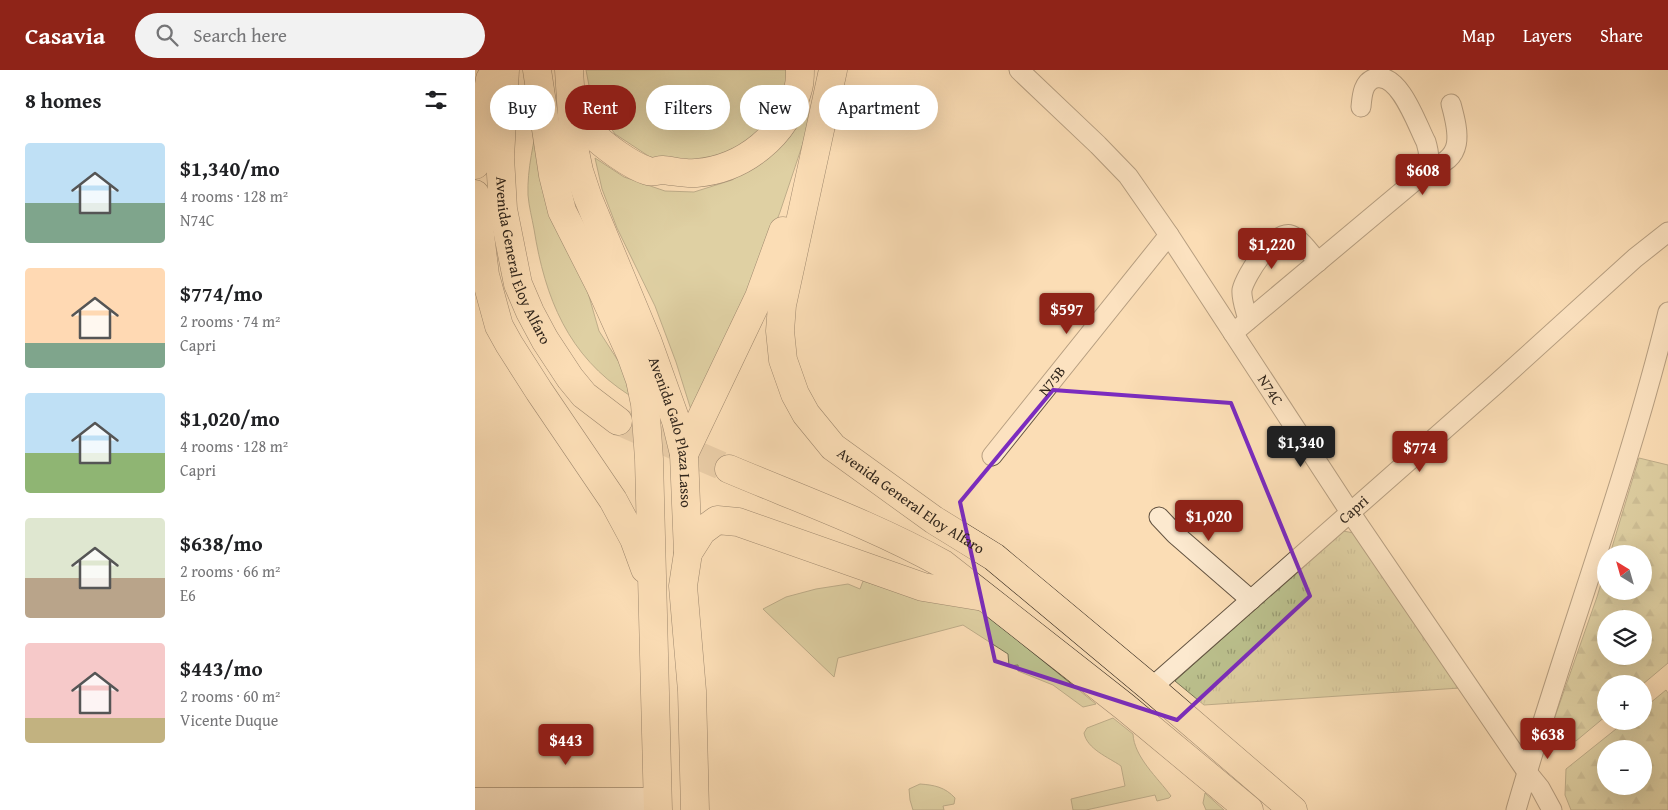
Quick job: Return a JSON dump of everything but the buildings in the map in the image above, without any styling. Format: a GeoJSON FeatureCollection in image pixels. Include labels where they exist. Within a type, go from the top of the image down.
{"type":"FeatureCollection","features":[{"type":"Feature","properties":{"kind":"main road"},"geometry":{"type":"LineString","coordinates":[[475,166],[493,70]]}},
{"type":"Feature","properties":{"kind":"main road","name":"Avenida General Eloy Alfaro"},"geometry":{"type":"LineString","coordinates":[[505,70],[501,157],[503,209],[518,284],[530,312],[555,357],[570,378],[584,395],[618,421]]}},
{"type":"Feature","properties":{"kind":"main road"},"geometry":{"type":"LineString","coordinates":[[501,157],[530,70]]}},
{"type":"Feature","properties":{"kind":"main road","name":"Avenida Galo Plaza Lasso"},"geometry":{"type":"LineString","coordinates":[[537,70],[553,175],[562,211],[600,286],[631,355],[640,380],[645,404],[649,459],[658,798]]}},
{"type":"Feature","properties":{"kind":"main road","name":"Avenida Galo Plaza Lasso"},"geometry":{"type":"LineString","coordinates":[[569,70],[570,85]]}},
{"type":"Feature","properties":{"kind":"main road"},"geometry":{"type":"LineString","coordinates":[[590,130],[613,151],[649,172],[661,170],[680,174],[697,173],[736,164],[759,148],[775,133],[788,113],[799,88],[800,70]]}},
{"type":"Feature","properties":{"kind":"main road"},"geometry":{"type":"LineString","coordinates":[[684,454],[759,297],[783,232],[815,123],[823,70]]}},
{"type":"Feature","properties":{"kind":"main road","name":"Avenida General Eloy Alfaro"},"geometry":{"type":"LineString","coordinates":[[833,70],[782,305],[780,330],[783,360],[802,408],[817,430],[833,447],[934,520],[994,557],[1293,810]]}},
{"type":"Feature","properties":{"kind":"main road","name":"Avenida Galo Plaza Lasso"},"geometry":{"type":"LineString","coordinates":[[573,130],[574,147],[579,171],[588,198],[647,340],[676,420],[684,454],[688,553],[683,586],[692,691],[695,810]]}},
{"type":"Feature","properties":{"kind":"main road"},"geometry":{"type":"LineString","coordinates":[[475,194],[485,275],[499,326],[539,392],[613,500],[634,539],[651,585]]}},
{"type":"Feature","properties":{"kind":"main road"},"geometry":{"type":"LineString","coordinates":[[729,469],[921,552],[943,564],[1125,707],[1249,810]]}},
{"type":"Feature","properties":{"kind":"main road"},"geometry":{"type":"LineString","coordinates":[[688,553],[702,531],[717,520],[738,522],[923,587],[986,597]]}},
{"type":"Feature","properties":{"kind":"street","name":"N74C"},"geometry":{"type":"LineString","coordinates":[[1019,70],[1128,176],[1169,235],[1350,512],[1539,788],[1551,810]]}},
{"type":"Feature","properties":{"kind":"street"},"geometry":{"type":"LineString","coordinates":[[1361,106],[1363,89],[1368,83],[1375,78],[1384,78],[1392,82],[1401,92],[1426,142],[1428,168]]}},
{"type":"Feature","properties":{"kind":"street"},"geometry":{"type":"LineString","coordinates":[[1233,333],[1428,168],[1447,161],[1457,143],[1457,128],[1451,104]]}},
{"type":"Feature","properties":{"kind":"street","name":"Capri"},"geometry":{"type":"LineString","coordinates":[[1151,688],[1496,384],[1635,258],[1668,232]]}},
{"type":"Feature","properties":{"kind":"street","name":"N75B"},"geometry":{"type":"LineString","coordinates":[[992,456],[1169,235]]}},
{"type":"Feature","properties":{"kind":"street"},"geometry":{"type":"LineString","coordinates":[[1248,320],[1243,299],[1243,287],[1270,244],[1285,235],[1291,235],[1318,262]]}},
{"type":"Feature","properties":{"kind":"street"},"geometry":{"type":"LineString","coordinates":[[1516,810],[1651,380],[1668,312]]}},
{"type":"Feature","properties":{"kind":"street"},"geometry":{"type":"LineString","coordinates":[[1159,516],[1175,534],[1251,600]]}},
{"type":"Feature","properties":{"kind":"street"},"geometry":{"type":"LineString","coordinates":[[475,786],[658,798]]}},
{"type":"Feature","properties":{"kind":"street"},"geometry":{"type":"LineString","coordinates":[[475,800],[658,798]]}},
{"type":"Feature","properties":{"kind":"highlighted area"},"geometry":{"type":"Polygon","coordinates":[[[1053,390],[1231,403],[1310,596],[1177,720],[995,661],[960,502],[1053,390]]]}},
{"type":"Feature","properties":{"kind":"green space"},"geometry":{"type":"Polygon","coordinates":[[[586,70],[790,70],[789,85],[740,85],[740,130],[761,130],[750,146],[716,159],[679,163],[650,157],[615,134],[612,130],[636,130],[636,85],[589,85],[586,70]]]}},
{"type":"Feature","properties":{"kind":"green space"},"geometry":{"type":"Polygon","coordinates":[[[536,130],[543,130],[599,331],[624,370],[629,395],[608,380],[575,344],[553,302],[539,254],[528,195],[536,130]]]}},
{"type":"Feature","properties":{"kind":"green space"},"geometry":{"type":"Polygon","coordinates":[[[791,130],[807,130],[780,212],[752,286],[692,413],[676,362],[655,306],[617,228],[602,189],[595,158],[624,177],[665,191],[694,192],[732,180],[768,157],[791,130]]]}},
{"type":"Feature","properties":{"kind":"green space"},"geometry":{"type":"Polygon","coordinates":[[[1639,458],[1668,465],[1668,663],[1652,676],[1597,675],[1597,724],[1576,741],[1562,737],[1551,728],[1597,597],[1597,600],[1653,600],[1653,545],[1613,545],[1639,458]]]}},
{"type":"Feature","properties":{"kind":"green space"},"geometry":{"type":"Polygon","coordinates":[[[1343,531],[1354,533],[1460,688],[1204,705],[1175,681],[1343,531]]]}},
{"type":"Feature","properties":{"kind":"green space"},"geometry":{"type":"Polygon","coordinates":[[[863,581],[894,591],[971,606],[985,614],[1096,704],[1083,707],[1053,685],[1018,671],[1018,665],[1009,666],[1008,654],[963,625],[838,658],[834,677],[763,609],[786,597],[816,589],[848,584],[860,589],[863,581]]]}},
{"type":"Feature","properties":{"kind":"green space"},"geometry":{"type":"Polygon","coordinates":[[[1666,690],[1668,693],[1668,810],[1571,810],[1565,795],[1566,769],[1597,744],[1597,795],[1652,795],[1652,740],[1602,740],[1615,730],[1652,730],[1652,701],[1666,690]]]}},
{"type":"Feature","properties":{"kind":"green space"},"geometry":{"type":"Polygon","coordinates":[[[1113,718],[1133,734],[1134,743],[1142,759],[1171,796],[1157,801],[1155,795],[1086,810],[1073,810],[1071,799],[1125,786],[1121,766],[1089,744],[1084,733],[1087,728],[1113,718]]]}},
{"type":"Feature","properties":{"kind":"green space"},"geometry":{"type":"Polygon","coordinates":[[[920,784],[935,786],[947,791],[955,798],[954,804],[943,806],[944,810],[913,810],[909,789],[920,784]]]}},
{"type":"Feature","properties":{"kind":"green space"},"geometry":{"type":"Polygon","coordinates":[[[1205,793],[1224,810],[1206,810],[1203,803],[1205,793]]]}},
{"type":"Feature","properties":{"kind":"tunnel"},"geometry":{"type":"LineString","coordinates":[[618,421],[729,469]]}}]}
